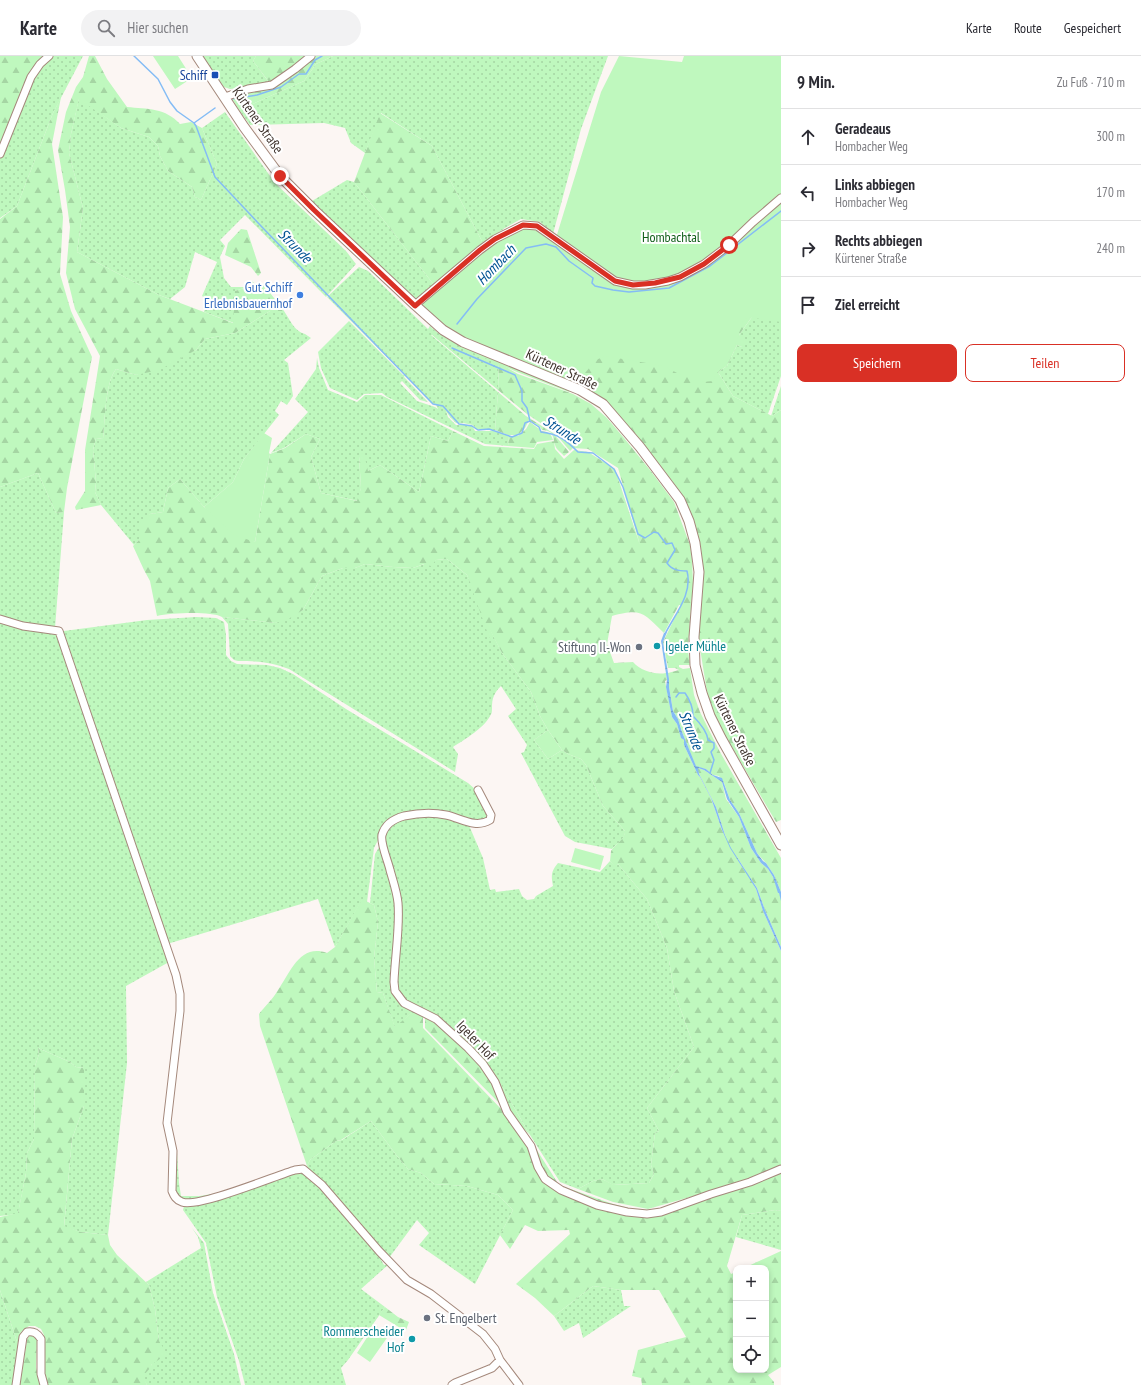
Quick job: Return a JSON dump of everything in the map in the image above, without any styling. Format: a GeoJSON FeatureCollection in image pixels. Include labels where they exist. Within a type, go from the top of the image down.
{"type":"FeatureCollection","features":[{"type":"Feature","properties":{"kind":"main road","name":"Kürtener Straße"},"geometry":{"type":"LineString","coordinates":[[197,56],[280,176],[415,306],[443,330],[463,342],[580,390],[603,404],[640,447],[680,500],[689,521],[698,557],[699,572],[694,637],[695,665],[702,693],[710,716],[721,738],[781,845]]}},
{"type":"Feature","properties":{"kind":"street"},"geometry":{"type":"LineString","coordinates":[[0,154],[31,77],[40,64],[49,56]]}},
{"type":"Feature","properties":{"kind":"street"},"geometry":{"type":"LineString","coordinates":[[225,97],[248,89],[272,85],[311,56]]}},
{"type":"Feature","properties":{"kind":"street"},"geometry":{"type":"LineString","coordinates":[[415,306],[480,250],[495,239],[523,225],[537,226],[615,281],[633,285],[668,281],[685,275],[717,255],[781,198]]}},
{"type":"Feature","properties":{"kind":"street"},"geometry":{"type":"LineString","coordinates":[[0,619],[23,626],[59,631],[176,974],[180,994],[180,1011],[166,1123],[173,1151],[172,1191],[174,1196],[183,1203],[196,1202],[226,1194],[295,1170],[303,1169],[322,1185],[379,1251],[407,1280],[431,1294],[483,1334],[519,1385]]}},
{"type":"Feature","properties":{"kind":"street","name":"Igeler Hof"},"geometry":{"type":"LineString","coordinates":[[478,790],[491,815],[490,820],[486,822],[474,824],[447,815],[430,812],[416,813],[396,819],[390,822],[384,829],[381,839],[398,902],[394,982],[395,991],[398,997],[404,1003],[436,1019],[483,1064],[495,1082],[507,1112],[532,1146],[538,1166],[545,1179],[561,1190],[597,1205],[627,1212],[647,1214],[661,1212],[750,1182],[781,1169]]}},
{"type":"Feature","properties":{"kind":"street"},"geometry":{"type":"LineString","coordinates":[[16,1385],[24,1337],[27,1332],[32,1331],[38,1334],[41,1339],[41,1374],[44,1385]]}},
{"type":"Feature","properties":{"kind":"street"},"geometry":{"type":"LineString","coordinates":[[452,1385],[455,1382],[492,1368],[500,1360]]}},
{"type":"Feature","properties":{"kind":"green space"},"geometry":{"type":"Polygon","coordinates":[[[0,56],[47,56],[39,63],[0,152],[0,56]]]}},
{"type":"Feature","properties":{"kind":"green space"},"geometry":{"type":"Polygon","coordinates":[[[51,56],[83,56],[53,113],[17,206],[0,218],[0,155],[31,77],[51,56]]]}},
{"type":"Feature","properties":{"kind":"green space"},"geometry":{"type":"Polygon","coordinates":[[[89,56],[95,56],[107,79],[127,107],[156,110],[169,115],[180,124],[191,122],[202,128],[217,164],[201,200],[195,197],[192,187],[168,171],[160,156],[158,146],[149,137],[121,128],[79,99],[71,134],[69,153],[83,208],[77,252],[159,295],[233,323],[235,291],[247,287],[252,281],[260,289],[264,285],[284,311],[270,311],[235,333],[205,339],[196,350],[159,370],[136,375],[116,369],[112,375],[108,393],[103,439],[96,438],[93,450],[96,482],[95,492],[101,505],[76,510],[75,507],[85,491],[85,450],[100,356],[75,309],[66,273],[70,227],[58,150],[66,112],[76,87],[83,77],[89,56]]]}},
{"type":"Feature","properties":{"kind":"green space"},"geometry":{"type":"Polygon","coordinates":[[[153,56],[178,56],[192,78],[175,89],[153,56]]]}},
{"type":"Feature","properties":{"kind":"green space"},"geometry":{"type":"Polygon","coordinates":[[[202,56],[256,56],[253,61],[271,85],[230,89],[224,87],[202,56]]]}},
{"type":"Feature","properties":{"kind":"green space"},"geometry":{"type":"Polygon","coordinates":[[[256,56],[333,56],[316,64],[304,81],[239,110],[231,97],[272,86],[253,61],[256,56]]]}},
{"type":"Feature","properties":{"kind":"green space"},"geometry":{"type":"Polygon","coordinates":[[[333,56],[608,56],[581,129],[553,234],[540,222],[521,219],[483,243],[432,146],[381,113],[365,153],[351,143],[345,128],[324,123],[250,125],[239,110],[304,81],[316,64],[333,56]]]}},
{"type":"Feature","properties":{"kind":"green space","name":"Hombachtal"},"geometry":{"type":"Polygon","coordinates":[[[619,56],[682,62],[684,56],[781,56],[781,322],[747,317],[742,323],[729,361],[716,374],[713,381],[702,382],[677,373],[664,366],[605,356],[596,360],[569,392],[517,372],[454,343],[435,330],[440,322],[421,306],[423,301],[459,269],[490,245],[505,236],[519,230],[531,228],[540,231],[555,241],[601,92],[619,56]]]}},
{"type":"Feature","properties":{"kind":"green space"},"geometry":{"type":"Polygon","coordinates":[[[61,97],[52,144],[63,217],[60,274],[71,311],[92,357],[67,488],[64,512],[56,513],[38,473],[0,487],[0,219],[17,206],[53,113],[61,97]]]}},
{"type":"Feature","properties":{"kind":"green space"},"geometry":{"type":"Polygon","coordinates":[[[79,98],[121,128],[149,137],[158,146],[160,156],[168,171],[192,187],[195,197],[201,200],[217,164],[202,128],[225,112],[275,183],[346,251],[356,264],[326,297],[245,215],[220,240],[225,246],[220,257],[224,278],[231,287],[247,287],[235,291],[234,323],[204,312],[207,299],[202,296],[217,262],[195,252],[185,287],[170,299],[159,295],[77,252],[83,208],[69,153],[71,134],[79,98]]]}},
{"type":"Feature","properties":{"kind":"green space"},"geometry":{"type":"Polygon","coordinates":[[[380,113],[432,146],[483,243],[464,261],[434,285],[354,182],[380,113]]]}},
{"type":"Feature","properties":{"kind":"green space"},"geometry":{"type":"Polygon","coordinates":[[[347,180],[354,182],[434,285],[415,300],[312,201],[347,180]]]}},
{"type":"Feature","properties":{"kind":"green space"},"geometry":{"type":"Polygon","coordinates":[[[241,229],[247,230],[261,273],[258,276],[251,267],[225,255],[228,243],[241,229]]]}},
{"type":"Feature","properties":{"kind":"green space"},"geometry":{"type":"Polygon","coordinates":[[[359,267],[368,271],[428,329],[430,326],[454,342],[499,363],[498,390],[431,335],[498,392],[495,430],[476,429],[473,425],[456,423],[446,411],[448,417],[456,425],[472,425],[475,431],[493,431],[509,436],[508,446],[485,444],[387,397],[382,393],[364,394],[357,400],[330,388],[321,368],[318,352],[349,321],[403,375],[405,375],[327,297],[359,267]],[[405,375],[404,377],[428,402],[420,400],[402,381],[400,383],[417,401],[438,409],[436,405],[431,403],[405,375]]]}},
{"type":"Feature","properties":{"kind":"green space"},"geometry":{"type":"Polygon","coordinates":[[[781,291],[781,376],[768,414],[733,396],[718,372],[727,366],[737,345],[742,347],[739,335],[762,303],[781,291]]]}},
{"type":"Feature","properties":{"kind":"green space"},"geometry":{"type":"Polygon","coordinates":[[[489,295],[762,303],[739,335],[745,342],[742,347],[737,345],[727,366],[718,372],[733,396],[772,416],[781,410],[781,820],[776,822],[719,725],[708,698],[698,636],[703,587],[701,548],[694,523],[683,496],[612,407],[597,395],[576,384],[489,295]]]}},
{"type":"Feature","properties":{"kind":"green space"},"geometry":{"type":"Polygon","coordinates":[[[270,311],[284,311],[298,331],[311,338],[284,360],[288,363],[293,396],[287,405],[281,401],[275,411],[279,415],[244,459],[233,482],[204,507],[180,479],[168,488],[163,512],[150,514],[139,540],[134,545],[101,505],[95,492],[96,482],[93,450],[96,438],[103,439],[106,402],[112,375],[116,369],[136,375],[196,350],[205,339],[235,333],[270,311]]]}},
{"type":"Feature","properties":{"kind":"green space"},"geometry":{"type":"Polygon","coordinates":[[[317,358],[319,368],[328,390],[357,402],[365,395],[381,395],[453,431],[448,441],[431,436],[419,492],[380,465],[368,471],[359,456],[361,488],[358,501],[321,493],[311,457],[320,439],[306,434],[284,448],[271,453],[308,412],[295,399],[316,369],[317,358]]]}},
{"type":"Feature","properties":{"kind":"green space"},"geometry":{"type":"Polygon","coordinates":[[[499,363],[518,374],[573,394],[591,404],[607,418],[624,438],[674,502],[690,545],[693,584],[688,651],[690,665],[679,665],[679,667],[683,669],[690,668],[694,695],[700,712],[720,752],[781,858],[781,892],[774,875],[757,853],[739,813],[730,800],[724,783],[719,776],[713,775],[706,769],[696,767],[678,719],[673,711],[668,673],[679,670],[675,668],[668,668],[663,642],[681,605],[679,605],[664,633],[641,614],[630,612],[612,616],[607,644],[614,663],[633,662],[648,672],[666,673],[667,680],[665,681],[672,717],[677,724],[681,737],[684,740],[684,745],[698,775],[711,798],[722,830],[756,889],[763,911],[781,951],[781,1166],[746,1181],[648,1209],[613,1202],[578,1189],[593,1181],[602,1179],[614,1185],[649,1183],[654,1174],[651,1165],[655,1133],[659,1131],[647,1108],[694,1047],[674,991],[667,948],[647,899],[618,864],[615,867],[610,861],[611,851],[622,839],[625,831],[603,806],[586,765],[581,759],[562,750],[548,730],[540,716],[531,692],[502,653],[490,630],[494,643],[489,637],[467,575],[447,559],[436,560],[431,566],[424,564],[413,568],[365,564],[355,568],[343,568],[322,576],[303,610],[287,620],[275,623],[200,613],[181,613],[157,616],[150,581],[133,546],[139,540],[141,521],[150,514],[163,512],[168,488],[180,479],[204,507],[255,542],[270,454],[285,448],[306,434],[320,439],[311,457],[321,493],[357,501],[361,488],[359,456],[364,454],[368,471],[380,465],[419,492],[431,436],[448,441],[453,431],[484,446],[534,449],[537,444],[554,441],[555,449],[564,459],[574,450],[588,452],[615,469],[640,545],[618,468],[588,449],[573,448],[570,451],[554,432],[527,414],[498,390],[499,363]]]}},
{"type":"Feature","properties":{"kind":"green space"},"geometry":{"type":"Polygon","coordinates":[[[781,386],[781,410],[771,416],[781,386]]]}},
{"type":"Feature","properties":{"kind":"green space"},"geometry":{"type":"Polygon","coordinates":[[[498,392],[526,416],[553,433],[569,452],[564,456],[557,449],[552,434],[542,430],[529,420],[525,428],[518,435],[508,435],[495,430],[498,392]]]}},
{"type":"Feature","properties":{"kind":"green space"},"geometry":{"type":"Polygon","coordinates":[[[530,422],[541,431],[549,433],[553,440],[537,442],[534,448],[508,446],[509,436],[518,436],[526,429],[530,422]]]}},
{"type":"Feature","properties":{"kind":"green space"},"geometry":{"type":"Polygon","coordinates":[[[264,433],[272,438],[255,542],[234,535],[204,507],[233,482],[244,459],[264,433]]]}},
{"type":"Feature","properties":{"kind":"green space"},"geometry":{"type":"Polygon","coordinates":[[[38,473],[56,513],[64,512],[55,628],[10,621],[0,617],[0,487],[38,473]]]}},
{"type":"Feature","properties":{"kind":"green space"},"geometry":{"type":"Polygon","coordinates":[[[447,559],[467,575],[489,627],[502,653],[531,692],[540,716],[548,730],[534,740],[548,759],[562,750],[581,759],[586,765],[603,806],[625,831],[623,839],[612,849],[575,842],[565,836],[521,753],[524,752],[527,745],[508,716],[516,709],[501,686],[492,701],[492,713],[488,719],[474,733],[453,747],[458,754],[455,772],[289,669],[264,662],[238,661],[234,660],[230,656],[228,624],[222,617],[275,623],[303,610],[322,576],[343,568],[355,568],[365,564],[413,568],[436,560],[447,559]]]}},
{"type":"Feature","properties":{"kind":"green space"},"geometry":{"type":"Polygon","coordinates":[[[196,617],[216,618],[224,622],[226,635],[226,655],[231,661],[237,664],[267,665],[280,668],[293,674],[346,709],[468,783],[476,790],[489,817],[478,822],[453,815],[396,817],[379,838],[374,848],[367,902],[362,900],[335,947],[318,899],[167,944],[63,633],[64,631],[147,620],[196,617]]]}},
{"type":"Feature","properties":{"kind":"green space"},"geometry":{"type":"Polygon","coordinates":[[[0,623],[25,630],[51,632],[57,634],[169,962],[126,986],[127,1063],[108,1235],[81,1232],[64,1227],[72,1139],[84,1106],[84,1068],[76,1067],[70,1062],[38,1048],[39,1054],[35,1066],[34,1139],[27,1153],[26,1173],[18,1214],[0,1216],[0,623]]]}},
{"type":"Feature","properties":{"kind":"green space"},"geometry":{"type":"Polygon","coordinates":[[[548,730],[562,750],[548,759],[534,740],[548,730]]]}},
{"type":"Feature","properties":{"kind":"green space"},"geometry":{"type":"Polygon","coordinates":[[[698,768],[704,770],[722,782],[726,799],[739,817],[751,848],[773,877],[781,898],[781,947],[757,888],[731,848],[716,807],[699,774],[698,768]]]}},
{"type":"Feature","properties":{"kind":"green space"},"geometry":{"type":"Polygon","coordinates":[[[431,814],[468,823],[483,858],[490,890],[495,889],[496,892],[519,889],[522,896],[527,900],[534,899],[536,896],[553,886],[552,874],[558,863],[600,872],[610,861],[615,866],[618,864],[647,899],[667,948],[674,991],[694,1047],[647,1108],[659,1131],[655,1133],[651,1165],[654,1174],[649,1183],[613,1185],[602,1179],[593,1181],[578,1189],[560,1182],[530,1135],[496,1076],[470,1045],[442,1020],[409,1004],[397,990],[399,928],[384,839],[389,824],[393,821],[431,814]]]}},
{"type":"Feature","properties":{"kind":"green space"},"geometry":{"type":"Polygon","coordinates":[[[382,842],[397,905],[393,986],[415,1010],[395,1028],[383,993],[377,992],[374,958],[378,922],[374,905],[370,903],[375,854],[382,842]]]}},
{"type":"Feature","properties":{"kind":"green space"},"geometry":{"type":"Polygon","coordinates":[[[575,848],[604,856],[600,870],[571,862],[575,848]]]}},
{"type":"Feature","properties":{"kind":"green space"},"geometry":{"type":"Polygon","coordinates":[[[362,899],[374,905],[378,922],[374,958],[377,992],[383,993],[395,1027],[415,1010],[423,1014],[423,1028],[505,1113],[528,1143],[540,1176],[553,1187],[562,1192],[594,1205],[611,1209],[611,1207],[572,1194],[545,1178],[540,1171],[528,1136],[559,1185],[613,1204],[658,1215],[781,1173],[781,1211],[775,1210],[742,1215],[727,1266],[731,1274],[733,1273],[733,1373],[769,1373],[769,1265],[751,1265],[781,1251],[781,1367],[768,1375],[774,1382],[774,1385],[642,1385],[641,1378],[632,1376],[638,1350],[686,1337],[659,1290],[621,1290],[593,1286],[554,1316],[535,1298],[516,1284],[570,1234],[569,1230],[538,1231],[525,1225],[510,1249],[500,1235],[513,1210],[498,1195],[467,1186],[434,1184],[421,1173],[408,1169],[371,1121],[341,1140],[336,1141],[310,1160],[307,1166],[260,1026],[259,1014],[274,996],[297,961],[310,952],[318,951],[327,953],[335,947],[362,899]]]}},
{"type":"Feature","properties":{"kind":"green space"},"geometry":{"type":"Polygon","coordinates":[[[425,1016],[434,1019],[467,1049],[492,1079],[501,1105],[425,1028],[425,1016]]]}},
{"type":"Feature","properties":{"kind":"green space"},"geometry":{"type":"Polygon","coordinates":[[[38,1048],[70,1062],[76,1067],[84,1068],[84,1106],[72,1139],[64,1226],[81,1232],[108,1235],[110,1245],[117,1255],[149,1285],[155,1309],[159,1341],[167,1354],[151,1365],[152,1366],[143,1376],[147,1385],[47,1385],[43,1366],[44,1335],[41,1329],[35,1326],[29,1326],[21,1332],[18,1345],[0,1290],[0,1217],[18,1213],[26,1173],[27,1153],[34,1139],[35,1066],[39,1054],[38,1048]]]}},
{"type":"Feature","properties":{"kind":"green space"},"geometry":{"type":"Polygon","coordinates":[[[496,1076],[530,1135],[507,1112],[496,1076]]]}},
{"type":"Feature","properties":{"kind":"green space"},"geometry":{"type":"Polygon","coordinates":[[[371,1121],[408,1169],[421,1173],[434,1184],[467,1186],[498,1195],[513,1210],[475,1284],[419,1245],[429,1233],[417,1220],[389,1258],[314,1177],[307,1166],[310,1160],[336,1141],[342,1140],[371,1121]]]}},
{"type":"Feature","properties":{"kind":"green space"},"geometry":{"type":"Polygon","coordinates":[[[171,1126],[177,1152],[181,1196],[200,1196],[223,1192],[218,1195],[183,1200],[176,1193],[171,1126]]]}},
{"type":"Feature","properties":{"kind":"green space"},"geometry":{"type":"Polygon","coordinates":[[[292,1172],[303,1172],[310,1176],[384,1259],[381,1260],[384,1265],[389,1264],[361,1289],[385,1307],[341,1368],[346,1385],[245,1385],[239,1361],[217,1297],[206,1243],[183,1210],[184,1206],[196,1205],[292,1172]]]}},
{"type":"Feature","properties":{"kind":"green space"},"geometry":{"type":"Polygon","coordinates":[[[775,1210],[781,1211],[781,1250],[736,1237],[742,1215],[775,1210]]]}},
{"type":"Feature","properties":{"kind":"green space"},"geometry":{"type":"Polygon","coordinates":[[[192,1228],[204,1243],[213,1293],[234,1354],[241,1385],[147,1385],[142,1376],[151,1366],[159,1341],[155,1309],[149,1285],[146,1282],[201,1248],[198,1237],[192,1228]]]}},
{"type":"Feature","properties":{"kind":"green space"},"geometry":{"type":"Polygon","coordinates":[[[593,1286],[621,1290],[624,1306],[631,1306],[583,1338],[579,1323],[564,1331],[554,1316],[593,1286]]]}},
{"type":"Feature","properties":{"kind":"green space"},"geometry":{"type":"Polygon","coordinates":[[[0,1290],[18,1345],[12,1385],[0,1385],[0,1290]]]}},
{"type":"Feature","properties":{"kind":"green space"},"geometry":{"type":"Polygon","coordinates":[[[385,1307],[398,1317],[409,1322],[406,1330],[379,1315],[385,1307]]]}},
{"type":"Feature","properties":{"kind":"green space"},"geometry":{"type":"Polygon","coordinates":[[[375,1325],[389,1335],[370,1362],[357,1353],[375,1325]]]}},
{"type":"Feature","properties":{"kind":"green space"},"geometry":{"type":"Polygon","coordinates":[[[32,1335],[37,1339],[36,1367],[40,1385],[20,1385],[27,1340],[29,1336],[32,1335]]]}},
{"type":"Feature","properties":{"kind":"water"},"geometry":{"type":"Polygon","coordinates":[[[667,632],[663,642],[673,711],[678,719],[696,766],[706,769],[713,775],[722,778],[730,800],[739,813],[757,853],[774,875],[781,892],[781,901],[773,877],[751,848],[739,817],[727,799],[722,782],[704,770],[698,768],[699,774],[716,807],[731,848],[757,888],[781,947],[781,951],[763,911],[756,889],[730,848],[722,830],[711,798],[698,775],[684,745],[684,740],[681,738],[677,724],[672,717],[666,687],[667,680],[661,641],[664,633],[667,632]]]}},
{"type":"Feature","properties":{"kind":"waterway","name":"Strunde"},"geometry":{"type":"LineString","coordinates":[[134,56],[158,79],[170,102],[177,111],[194,123],[215,177],[433,404],[443,406],[459,424],[472,426],[478,430],[489,429],[512,437],[522,433],[525,423],[530,421],[539,427],[541,432],[553,434],[562,438],[578,452],[593,453],[614,469],[623,487],[638,534],[645,538],[654,532],[658,533],[666,544],[672,543],[675,550],[667,563],[676,570],[687,571],[688,588],[682,604],[665,634]]}},
{"type":"Feature","properties":{"kind":"waterway"},"geometry":{"type":"LineString","coordinates":[[231,99],[257,95],[281,87],[299,74],[306,74],[315,60],[322,56]]}},
{"type":"Feature","properties":{"kind":"waterway"},"geometry":{"type":"LineString","coordinates":[[194,123],[215,108]]}},
{"type":"Feature","properties":{"kind":"waterway","name":"Hombach"},"geometry":{"type":"LineString","coordinates":[[457,324],[477,299],[526,248],[546,244],[556,247],[569,261],[593,278],[592,283],[595,286],[629,292],[669,288],[710,266],[781,211]]}},
{"type":"Feature","properties":{"kind":"waterway","name":"Hombach"},"geometry":{"type":"LineString","coordinates":[[452,348],[515,375],[522,391],[522,401],[527,408],[530,421]]}},
{"type":"Feature","properties":{"kind":"waterway"},"geometry":{"type":"LineString","coordinates":[[676,697],[679,693],[685,693],[691,704],[693,716],[704,730],[708,740],[714,743],[714,748],[711,752],[714,760],[710,773]]}},
{"type":"Feature","properties":{"kind":"place","name":"Schiff"},"geometry":{"type":"Point","coordinates":[215,75]}},
{"type":"Feature","properties":{"kind":"place","name":"Gut Schiff Erlebnisbauernhof"},"geometry":{"type":"Point","coordinates":[300,295]}},
{"type":"Feature","properties":{"kind":"place","name":"Igeler Mühle"},"geometry":{"type":"Point","coordinates":[657,646]}},
{"type":"Feature","properties":{"kind":"place","name":"Stiftung Il-Won"},"geometry":{"type":"Point","coordinates":[639,647]}},
{"type":"Feature","properties":{"kind":"place","name":"St. Engelbert"},"geometry":{"type":"Point","coordinates":[427,1318]}},
{"type":"Feature","properties":{"kind":"place","name":"Rommerscheider Hof"},"geometry":{"type":"Point","coordinates":[412,1339]}},
{"type":"Feature","properties":{"kind":"route"},"geometry":{"type":"LineString","coordinates":[[280,176],[415,306],[480,250],[495,239],[523,225],[537,226],[615,281],[633,285],[645,285],[668,281],[680,277],[704,264],[729,245]]}}]}
